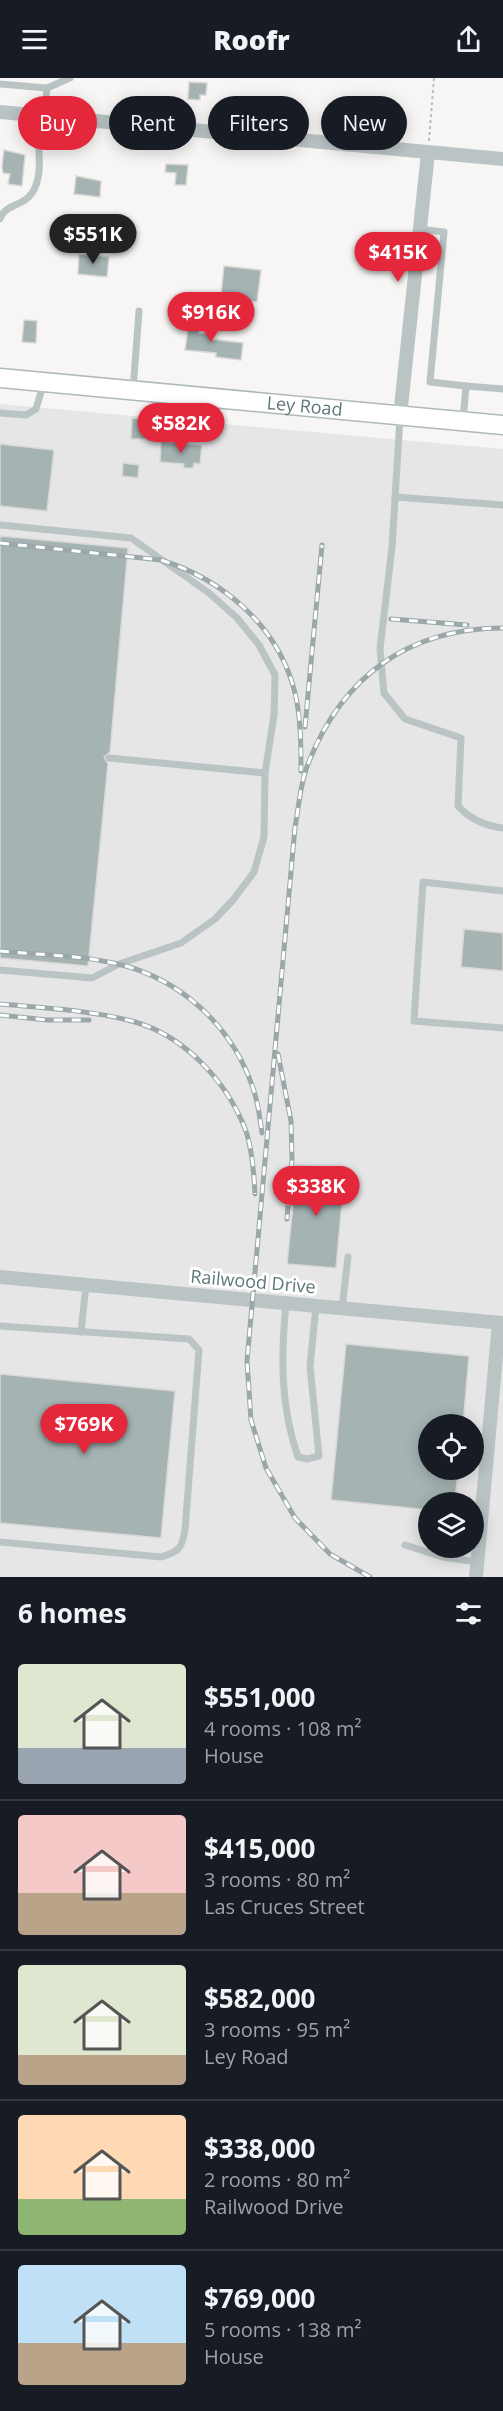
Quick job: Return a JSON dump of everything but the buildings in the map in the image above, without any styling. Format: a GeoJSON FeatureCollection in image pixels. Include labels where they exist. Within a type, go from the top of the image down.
{"type":"FeatureCollection","features":[{"type":"Feature","properties":{"kind":"main road","name":"Ley Road"},"geometry":{"type":"LineString","coordinates":[[0,378],[503,426]]}},
{"type":"Feature","properties":{"kind":"street"},"geometry":{"type":"LineString","coordinates":[[0,112],[18,113]]}},
{"type":"Feature","properties":{"kind":"street"},"geometry":{"type":"LineString","coordinates":[[97,121],[503,159]]}},
{"type":"Feature","properties":{"kind":"street"},"geometry":{"type":"LineString","coordinates":[[400,416],[428,153]]}},
{"type":"Feature","properties":{"kind":"street","name":"Railwood Drive"},"geometry":{"type":"LineString","coordinates":[[0,1277],[501,1323]]}},
{"type":"Feature","properties":{"kind":"street"},"geometry":{"type":"LineString","coordinates":[[476,1577],[501,1323]]}},
{"type":"Feature","properties":{"kind":"lane"},"geometry":{"type":"LineString","coordinates":[[0,84],[47,88],[70,78]]}},
{"type":"Feature","properties":{"kind":"lane"},"geometry":{"type":"LineString","coordinates":[[45,96],[47,88]]}},
{"type":"Feature","properties":{"kind":"lane"},"geometry":{"type":"LineString","coordinates":[[0,219],[10,206],[25,200],[34,191],[39,178],[39,150]]}},
{"type":"Feature","properties":{"kind":"lane"},"geometry":{"type":"LineString","coordinates":[[420,229],[444,232],[430,382],[503,389]]}},
{"type":"Feature","properties":{"kind":"lane"},"geometry":{"type":"LineString","coordinates":[[133,390],[138,311]]}},
{"type":"Feature","properties":{"kind":"lane"},"geometry":{"type":"LineString","coordinates":[[0,412],[26,415],[36,409],[45,382]]}},
{"type":"Feature","properties":{"kind":"lane"},"geometry":{"type":"LineString","coordinates":[[463,422],[466,386]]}},
{"type":"Feature","properties":{"kind":"lane"},"geometry":{"type":"LineString","coordinates":[[400,416],[395,497],[380,650],[384,693],[405,719],[461,738],[458,806],[468,817],[490,827],[503,828]]}},
{"type":"Feature","properties":{"kind":"lane"},"geometry":{"type":"LineString","coordinates":[[395,497],[503,505]]}},
{"type":"Feature","properties":{"kind":"lane"},"geometry":{"type":"LineString","coordinates":[[0,525],[131,538],[209,592],[237,618],[259,645],[275,675],[274,714],[265,773],[264,837],[254,872],[233,900],[207,925],[181,943],[119,964],[92,978],[0,970]]}},
{"type":"Feature","properties":{"kind":"lane"},"geometry":{"type":"LineString","coordinates":[[109,758],[265,773]]}},
{"type":"Feature","properties":{"kind":"lane"},"geometry":{"type":"LineString","coordinates":[[503,891],[423,882],[414,1021],[503,1028]]}},
{"type":"Feature","properties":{"kind":"lane"},"geometry":{"type":"LineString","coordinates":[[342,1308],[348,1257]]}},
{"type":"Feature","properties":{"kind":"lane"},"geometry":{"type":"LineString","coordinates":[[81,1332],[86,1285]]}},
{"type":"Feature","properties":{"kind":"lane"},"geometry":{"type":"LineString","coordinates":[[286,1303],[281,1378],[292,1442],[298,1457],[307,1460],[320,1455],[310,1366],[316,1306]]}},
{"type":"Feature","properties":{"kind":"lane"},"geometry":{"type":"LineString","coordinates":[[0,1326],[189,1339],[199,1350],[182,1547],[177,1553],[161,1557],[0,1542]]}},
{"type":"Feature","properties":{"kind":"lane"},"geometry":{"type":"LineString","coordinates":[[405,1545],[443,1557],[477,1562]]}},
{"type":"Feature","properties":{"kind":"path"},"geometry":{"type":"LineString","coordinates":[[428,153],[434,78]]}},
{"type":"Feature","properties":{"kind":"shaded area"},"geometry":{"type":"Polygon","coordinates":[[[0,404],[503,449],[503,1577],[0,1577],[0,404]]]}},
{"type":"Feature","properties":{"kind":"railway"},"geometry":{"type":"LineString","coordinates":[[0,543],[161,560],[184,569],[227,593],[262,627],[276,647],[287,669],[295,693],[298,712],[301,771]]}},
{"type":"Feature","properties":{"kind":"railway"},"geometry":{"type":"LineString","coordinates":[[305,727],[322,545]]}},
{"type":"Feature","properties":{"kind":"railway"},"geometry":{"type":"LineString","coordinates":[[391,619],[467,625]]}},
{"type":"Feature","properties":{"kind":"railway"},"geometry":{"type":"LineString","coordinates":[[370,1577],[330,1554],[295,1518],[266,1468],[251,1420],[247,1361],[295,827],[301,787],[308,764],[322,733],[339,706],[360,683],[383,663],[409,648],[437,637],[469,630],[503,628]]}},
{"type":"Feature","properties":{"kind":"railway"},"geometry":{"type":"LineString","coordinates":[[0,951],[74,957],[118,964],[141,971],[183,993],[218,1025],[244,1065],[258,1104],[262,1133]]}},
{"type":"Feature","properties":{"kind":"railway"},"geometry":{"type":"LineString","coordinates":[[0,1004],[68,1010],[119,1018],[153,1029],[186,1049],[214,1077],[236,1109],[249,1142],[255,1194]]}},
{"type":"Feature","properties":{"kind":"railway"},"geometry":{"type":"LineString","coordinates":[[0,1015],[47,1020],[89,1020]]}},
{"type":"Feature","properties":{"kind":"railway"},"geometry":{"type":"LineString","coordinates":[[278,1054],[291,1121],[292,1160],[287,1219]]}}]}
